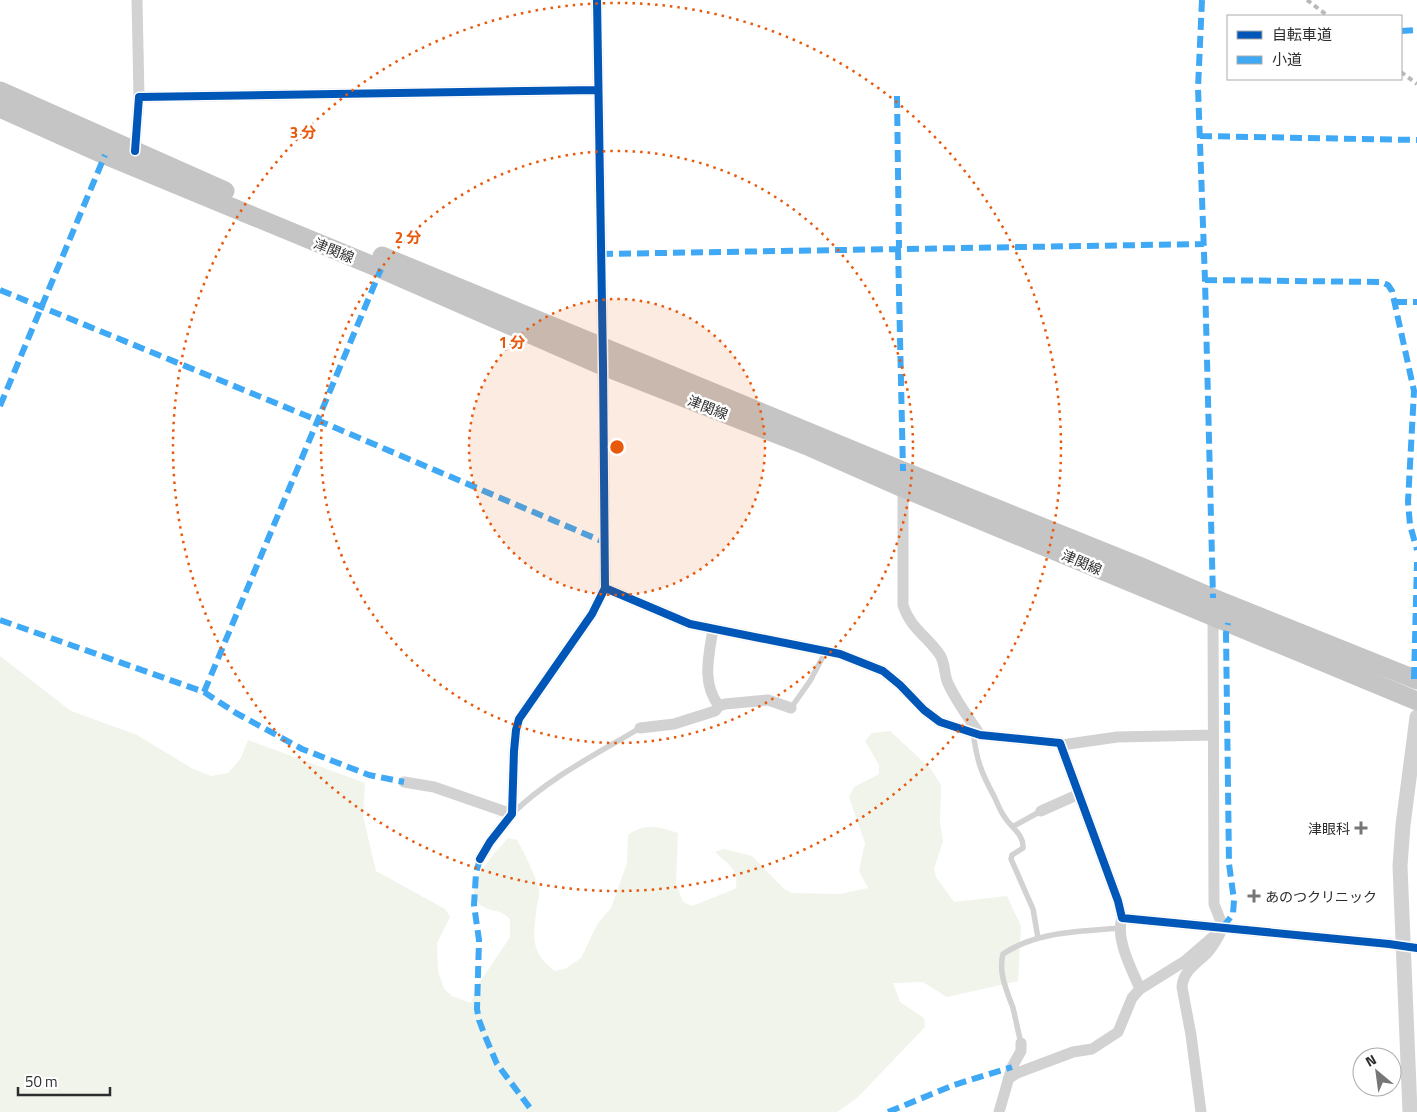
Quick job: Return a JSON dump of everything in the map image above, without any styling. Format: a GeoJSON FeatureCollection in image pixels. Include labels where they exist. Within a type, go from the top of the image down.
{"type":"FeatureCollection","features":[{"type":"Feature","properties":{"kind":"main road","name":"津関線"},"geometry":{"type":"LineString","coordinates":[[0,91],[214,187],[603,347],[903,479],[1213,608],[1417,701]]}},
{"type":"Feature","properties":{"kind":"main road","name":"津関線"},"geometry":{"type":"LineString","coordinates":[[0,108],[105,155],[381,269],[603,366],[810,447],[903,479]]}},
{"type":"Feature","properties":{"kind":"main road","name":"津関線"},"geometry":{"type":"LineString","coordinates":[[1213,608],[1416,684]]}},
{"type":"Feature","properties":{"kind":"street"},"geometry":{"type":"LineString","coordinates":[[135,151],[139,97],[137,0]]}},
{"type":"Feature","properties":{"kind":"street"},"geometry":{"type":"LineString","coordinates":[[480,859],[490,842],[512,814],[515,734],[519,719],[592,614],[605,588],[597,0]]}},
{"type":"Feature","properties":{"kind":"street"},"geometry":{"type":"LineString","coordinates":[[139,97],[598,90]]}},
{"type":"Feature","properties":{"kind":"street"},"geometry":{"type":"LineString","coordinates":[[903,479],[903,605],[912,625],[939,654],[944,663],[947,680],[977,734]]}},
{"type":"Feature","properties":{"kind":"street"},"geometry":{"type":"LineString","coordinates":[[605,588],[690,624],[840,654],[883,672],[900,685],[924,710],[940,722],[977,734],[1060,742],[1118,901],[1125,952],[1140,990]]}},
{"type":"Feature","properties":{"kind":"street"},"geometry":{"type":"LineString","coordinates":[[1201,1112],[1191,1035],[1182,993],[1182,980],[1189,969],[1207,953],[1223,927],[1214,904],[1213,608]]}},
{"type":"Feature","properties":{"kind":"street"},"geometry":{"type":"LineString","coordinates":[[713,629],[708,683],[719,706]]}},
{"type":"Feature","properties":{"kind":"street"},"geometry":{"type":"LineString","coordinates":[[640,728],[674,724],[715,711],[719,706],[725,704],[768,700],[791,708]]}},
{"type":"Feature","properties":{"kind":"street"},"geometry":{"type":"LineString","coordinates":[[1410,1112],[1411,1043],[1402,946],[1400,866],[1403,825],[1417,717]]}},
{"type":"Feature","properties":{"kind":"street"},"geometry":{"type":"LineString","coordinates":[[1062,745],[1117,736],[1213,735]]}},
{"type":"Feature","properties":{"kind":"street"},"geometry":{"type":"LineString","coordinates":[[404,782],[434,787],[512,814]]}},
{"type":"Feature","properties":{"kind":"street"},"geometry":{"type":"LineString","coordinates":[[1041,811],[1079,794]]}},
{"type":"Feature","properties":{"kind":"street"},"geometry":{"type":"LineString","coordinates":[[1121,923],[1223,927],[1417,948]]}},
{"type":"Feature","properties":{"kind":"street"},"geometry":{"type":"LineString","coordinates":[[1008,1080],[1018,1073],[1074,1052],[1092,1049],[1118,1032],[1132,998],[1140,990],[1185,960],[1223,927]]}},
{"type":"Feature","properties":{"kind":"street"},"geometry":{"type":"LineString","coordinates":[[999,1112],[1012,1067],[1020,1050],[1020,1043]]}},
{"type":"Feature","properties":{"kind":"lane"},"geometry":{"type":"LineString","coordinates":[[791,708],[810,681],[826,651]]}},
{"type":"Feature","properties":{"kind":"lane"},"geometry":{"type":"LineString","coordinates":[[512,814],[521,805],[565,773],[640,728]]}},
{"type":"Feature","properties":{"kind":"lane"},"geometry":{"type":"LineString","coordinates":[[977,734],[976,756],[981,772],[1006,820],[1014,826],[1022,841],[1022,849],[1012,855],[1011,859],[1032,909],[1038,938]]}},
{"type":"Feature","properties":{"kind":"lane"},"geometry":{"type":"LineString","coordinates":[[1014,826],[1041,811]]}},
{"type":"Feature","properties":{"kind":"lane"},"geometry":{"type":"LineString","coordinates":[[1020,1043],[1015,1016],[1002,973],[1002,958],[1004,954],[1038,938],[1121,923]]}},
{"type":"Feature","properties":{"kind":"shaded area"},"geometry":{"type":"Polygon","coordinates":[[[0,656],[71,711],[137,735],[193,769],[211,776],[228,773],[241,758],[248,740],[365,783],[363,816],[376,871],[445,909],[450,917],[437,943],[438,971],[444,989],[452,996],[471,1003],[478,985],[510,937],[510,919],[503,913],[482,906],[475,899],[474,891],[476,881],[488,861],[508,838],[517,840],[537,884],[539,893],[534,933],[535,941],[540,956],[555,971],[565,969],[581,958],[598,923],[611,908],[627,863],[628,835],[641,828],[652,827],[678,833],[676,883],[683,902],[692,906],[735,889],[736,877],[732,868],[715,852],[724,849],[752,856],[784,889],[792,893],[840,894],[868,888],[859,871],[865,843],[849,797],[854,787],[879,774],[879,765],[865,741],[872,733],[890,731],[931,769],[941,785],[940,823],[943,841],[934,869],[936,877],[954,902],[1007,896],[1021,926],[1018,981],[947,997],[923,982],[893,983],[900,1002],[924,1018],[925,1027],[857,1098],[837,1112],[0,1112],[0,656]]]}},
{"type":"Feature","properties":{"kind":"railway"},"geometry":{"type":"LineString","coordinates":[[1307,0],[1327,15]]}},
{"type":"Feature","properties":{"kind":"railway"},"geometry":{"type":"LineString","coordinates":[[1402,73],[1417,84]]}},
{"type":"Feature","properties":{"kind":"marked path"},"geometry":{"type":"LineString","coordinates":[[1202,0],[1198,88],[1213,598]]}},
{"type":"Feature","properties":{"kind":"marked path"},"geometry":{"type":"LineString","coordinates":[[1402,31],[1417,30]]}},
{"type":"Feature","properties":{"kind":"marked path"},"geometry":{"type":"LineString","coordinates":[[897,96],[899,248]]}},
{"type":"Feature","properties":{"kind":"marked path"},"geometry":{"type":"LineString","coordinates":[[1200,136],[1417,140]]}},
{"type":"Feature","properties":{"kind":"marked path"},"geometry":{"type":"LineString","coordinates":[[0,406],[105,155]]}},
{"type":"Feature","properties":{"kind":"marked path"},"geometry":{"type":"LineString","coordinates":[[601,254],[1204,244]]}},
{"type":"Feature","properties":{"kind":"marked path"},"geometry":{"type":"LineString","coordinates":[[898,248],[903,471]]}},
{"type":"Feature","properties":{"kind":"marked path"},"geometry":{"type":"LineString","coordinates":[[204,692],[381,269]]}},
{"type":"Feature","properties":{"kind":"marked path"},"geometry":{"type":"LineString","coordinates":[[1205,280],[1381,282],[1388,285],[1392,291],[1414,391],[1408,502],[1410,525],[1417,550]]}},
{"type":"Feature","properties":{"kind":"marked path"},"geometry":{"type":"LineString","coordinates":[[0,290],[317,420],[604,542]]}},
{"type":"Feature","properties":{"kind":"marked path"},"geometry":{"type":"LineString","coordinates":[[1395,302],[1417,302]]}},
{"type":"Feature","properties":{"kind":"marked path"},"geometry":{"type":"LineString","coordinates":[[1414,679],[1417,562]]}},
{"type":"Feature","properties":{"kind":"marked path"},"geometry":{"type":"LineString","coordinates":[[0,620],[204,692],[236,713],[302,749],[369,775],[404,782]]}},
{"type":"Feature","properties":{"kind":"marked path"},"geometry":{"type":"LineString","coordinates":[[1223,927],[1233,914],[1234,900],[1229,864],[1226,633],[1228,623]]}},
{"type":"Feature","properties":{"kind":"marked path"},"geometry":{"type":"LineString","coordinates":[[480,859],[476,873],[474,905],[479,940],[477,1009],[479,1020],[497,1064],[533,1112]]}},
{"type":"Feature","properties":{"kind":"marked path"},"geometry":{"type":"LineString","coordinates":[[888,1112],[954,1085],[1012,1067]]}},
{"type":"Feature","properties":{"kind":"cycle path"},"geometry":{"type":"LineString","coordinates":[[480,859],[490,842],[512,814],[514,751],[519,719],[592,614],[605,588],[597,0]]}},
{"type":"Feature","properties":{"kind":"cycle path"},"geometry":{"type":"LineString","coordinates":[[135,151],[139,97],[598,90]]}},
{"type":"Feature","properties":{"kind":"cycle path"},"geometry":{"type":"LineString","coordinates":[[605,588],[690,624],[840,654],[883,671],[900,685],[924,710],[940,722],[980,735],[1060,743],[1118,901],[1122,918],[1417,948]]}},
{"type":"Feature","properties":{"kind":"place","name":"津眼科"},"geometry":{"type":"Point","coordinates":[1361,828]}},
{"type":"Feature","properties":{"kind":"place","name":"あのつクリニック"},"geometry":{"type":"Point","coordinates":[1254,896]}}]}
